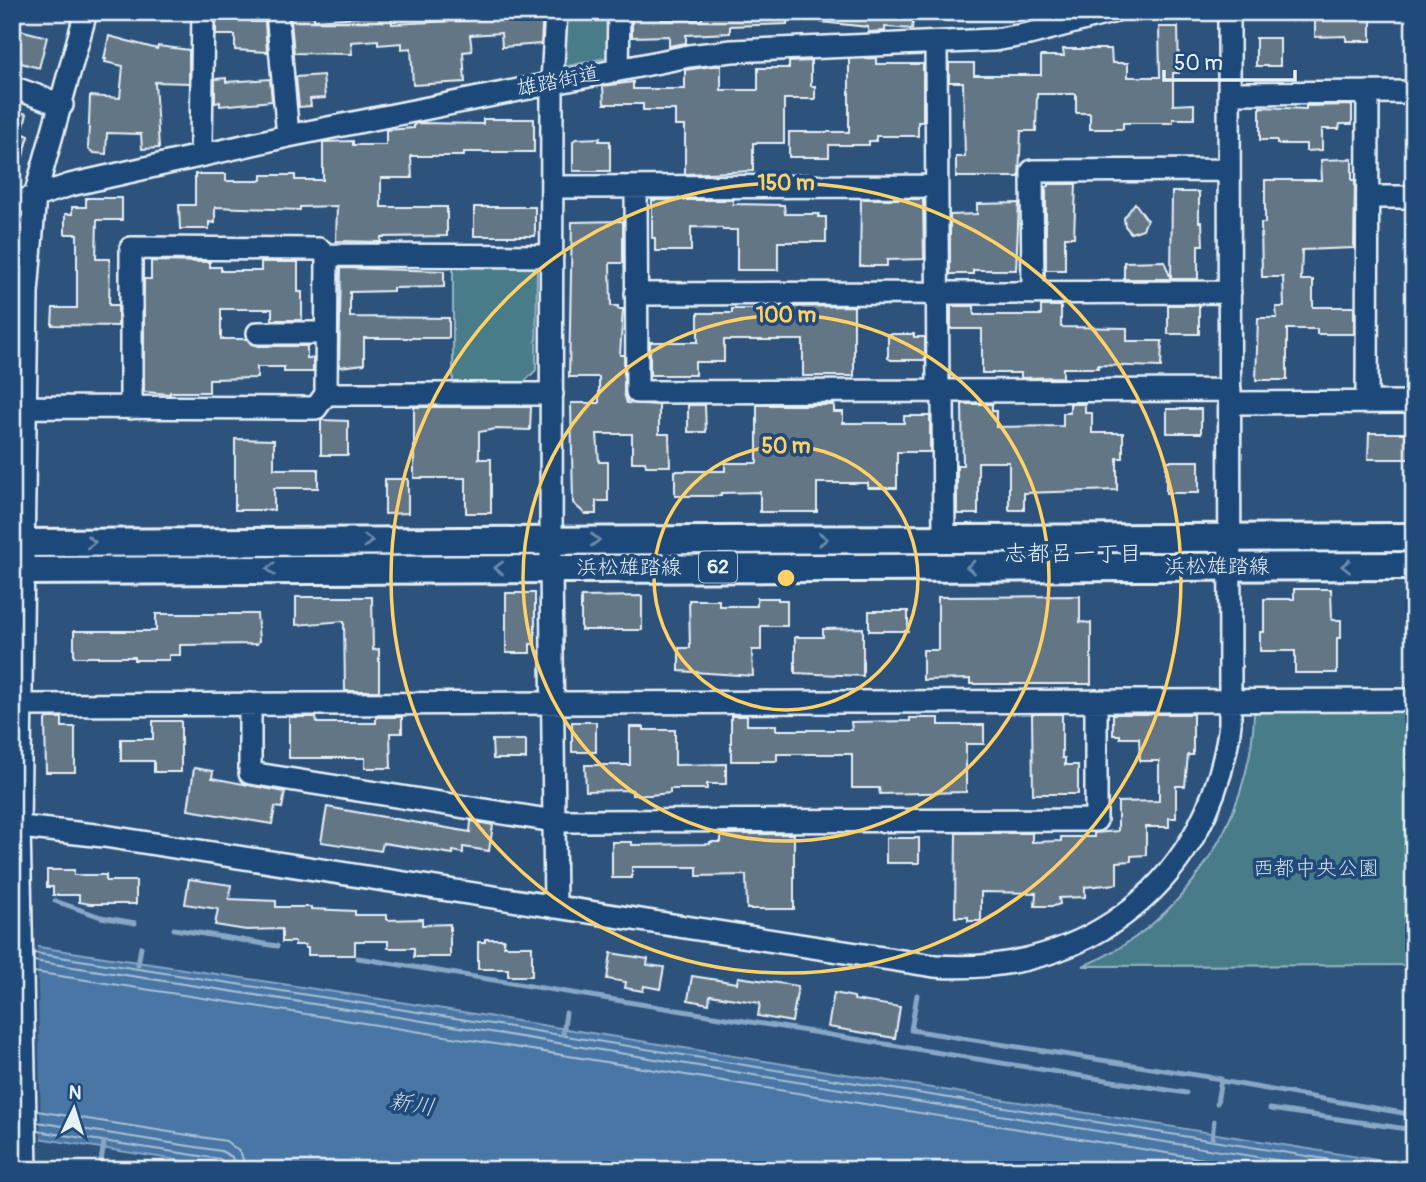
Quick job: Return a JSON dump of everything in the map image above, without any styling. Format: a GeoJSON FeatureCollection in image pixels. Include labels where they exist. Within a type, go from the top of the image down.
{"type":"FeatureCollection","features":[{"type":"Feature","properties":{"kind":"main road","name":"浜松雄踏線"},"geometry":{"type":"LineString","coordinates":[[18,543],[1414,537]]}},
{"type":"Feature","properties":{"kind":"main road","name":"浜松雄踏線"},"geometry":{"type":"LineString","coordinates":[[17,571],[1414,566]]}},
{"type":"Feature","properties":{"kind":"street"},"geometry":{"type":"LineString","coordinates":[[25,1161],[16,826],[21,705],[17,571],[27,293],[35,196],[86,12]]}},
{"type":"Feature","properties":{"kind":"street"},"geometry":{"type":"LineString","coordinates":[[203,12],[201,142],[204,155]]}},
{"type":"Feature","properties":{"kind":"street"},"geometry":{"type":"LineString","coordinates":[[555,12],[552,82],[551,540],[555,908]]}},
{"type":"Feature","properties":{"kind":"street"},"geometry":{"type":"LineString","coordinates":[[618,69],[619,12]]}},
{"type":"Feature","properties":{"kind":"street","name":"雄踏街道"},"geometry":{"type":"LineString","coordinates":[[12,204],[69,185],[288,136],[689,56],[732,51],[994,40],[1033,23],[1112,12]]}},
{"type":"Feature","properties":{"kind":"street"},"geometry":{"type":"LineString","coordinates":[[16,826],[135,841],[934,966],[989,967],[1036,958],[1079,942],[1119,919],[1155,888],[1184,853],[1207,813],[1227,747],[1231,701],[1229,12]]}},
{"type":"Feature","properties":{"kind":"street"},"geometry":{"type":"LineString","coordinates":[[278,23],[288,136]]}},
{"type":"Feature","properties":{"kind":"street"},"geometry":{"type":"LineString","coordinates":[[936,43],[937,293],[944,539]]}},
{"type":"Feature","properties":{"kind":"street"},"geometry":{"type":"LineString","coordinates":[[12,87],[62,105]]}},
{"type":"Feature","properties":{"kind":"street"},"geometry":{"type":"LineString","coordinates":[[1367,402],[1368,92]]}},
{"type":"Feature","properties":{"kind":"street"},"geometry":{"type":"LineString","coordinates":[[1229,93],[1414,92]]}},
{"type":"Feature","properties":{"kind":"street"},"geometry":{"type":"LineString","coordinates":[[1033,293],[1032,171],[1230,170]]}},
{"type":"Feature","properties":{"kind":"street"},"geometry":{"type":"LineString","coordinates":[[552,187],[937,186]]}},
{"type":"Feature","properties":{"kind":"street"},"geometry":{"type":"LineString","coordinates":[[636,187],[636,393],[941,391],[1414,402]]}},
{"type":"Feature","properties":{"kind":"street"},"geometry":{"type":"LineString","coordinates":[[1368,197],[1414,197]]}},
{"type":"Feature","properties":{"kind":"street"},"geometry":{"type":"LineString","coordinates":[[131,408],[131,248],[319,249],[327,255],[552,256]]}},
{"type":"Feature","properties":{"kind":"street"},"geometry":{"type":"LineString","coordinates":[[24,407],[316,408],[326,394],[327,255]]}},
{"type":"Feature","properties":{"kind":"street"},"geometry":{"type":"LineString","coordinates":[[636,294],[1230,292]]}},
{"type":"Feature","properties":{"kind":"street"},"geometry":{"type":"LineString","coordinates":[[258,333],[326,333]]}},
{"type":"Feature","properties":{"kind":"street"},"geometry":{"type":"LineString","coordinates":[[326,394],[552,394]]}},
{"type":"Feature","properties":{"kind":"street"},"geometry":{"type":"LineString","coordinates":[[21,705],[1414,700]]}},
{"type":"Feature","properties":{"kind":"street"},"geometry":{"type":"LineString","coordinates":[[250,704],[250,773],[554,821],[1096,820],[1096,701]]}},
{"type":"Feature","properties":{"kind":"green space"},"geometry":{"type":"Polygon","coordinates":[[[559,12],[615,12],[610,57],[563,65],[559,12]]]}},
{"type":"Feature","properties":{"kind":"green space"},"geometry":{"type":"Polygon","coordinates":[[[453,264],[531,264],[537,269],[536,370],[520,386],[453,386],[453,264]]]}},
{"type":"Feature","properties":{"kind":"green space","name":"西都中央公園"},"geometry":{"type":"Polygon","coordinates":[[[1414,708],[1414,965],[1083,966],[1119,948],[1151,925],[1180,897],[1204,865],[1225,830],[1240,793],[1250,754],[1254,714],[1262,709],[1414,708]]]}},
{"type":"Feature","properties":{"kind":"water","name":"新川"},"geometry":{"type":"Polygon","coordinates":[[[12,943],[400,1002],[1414,1166],[1414,1170],[240,1170],[12,1134],[12,943]]]}},
{"type":"Feature","properties":{"kind":"pier"},"geometry":{"type":"Polygon","coordinates":[[[12,939],[37,942],[41,1142],[12,1137],[12,939]]]}},
{"type":"Feature","properties":{"kind":"building"},"geometry":{"type":"Polygon","coordinates":[[[376,12],[391,12],[392,24],[493,19],[493,12],[543,12],[541,44],[502,47],[501,33],[470,35],[472,51],[463,52],[465,82],[413,85],[411,48],[402,49],[402,43],[378,45],[378,40],[351,42],[352,54],[294,53],[288,14],[314,14],[314,20],[376,16],[376,12]]]}},
{"type":"Feature","properties":{"kind":"building"},"geometry":{"type":"Polygon","coordinates":[[[632,12],[661,12],[662,20],[702,20],[702,12],[787,12],[787,24],[730,26],[730,33],[686,35],[686,43],[669,46],[669,36],[632,37],[632,12]]]}},
{"type":"Feature","properties":{"kind":"building"},"geometry":{"type":"Polygon","coordinates":[[[821,12],[914,12],[912,29],[885,27],[885,31],[868,32],[868,27],[821,22],[821,12]]]}},
{"type":"Feature","properties":{"kind":"building"},"geometry":{"type":"Polygon","coordinates":[[[1315,12],[1371,12],[1371,41],[1346,41],[1346,36],[1315,37],[1315,12]]]}},
{"type":"Feature","properties":{"kind":"building"},"geometry":{"type":"Polygon","coordinates":[[[216,18],[251,18],[251,22],[265,22],[267,52],[235,50],[235,35],[216,35],[216,18]]]}},
{"type":"Feature","properties":{"kind":"building"},"geometry":{"type":"Polygon","coordinates":[[[1159,27],[1178,27],[1179,73],[1173,73],[1173,105],[1194,104],[1194,119],[1173,119],[1173,123],[1123,123],[1123,129],[1090,129],[1090,113],[1076,113],[1076,94],[1037,94],[1036,131],[1021,131],[1019,177],[956,177],[956,157],[965,157],[963,82],[949,82],[949,63],[974,63],[974,75],[1041,75],[1041,56],[1064,56],[1063,49],[1111,49],[1112,63],[1128,63],[1128,77],[1160,77],[1159,27]]]}},
{"type":"Feature","properties":{"kind":"building"},"geometry":{"type":"Polygon","coordinates":[[[12,28],[47,37],[39,68],[12,58],[12,28]]]}},
{"type":"Feature","properties":{"kind":"building"},"geometry":{"type":"Polygon","coordinates":[[[109,36],[157,49],[158,46],[189,50],[189,83],[155,82],[159,148],[142,149],[141,134],[107,133],[106,154],[94,153],[88,149],[90,96],[120,98],[123,66],[105,62],[104,59],[109,36]]]}},
{"type":"Feature","properties":{"kind":"building"},"geometry":{"type":"Polygon","coordinates":[[[1256,38],[1280,38],[1280,66],[1256,66],[1256,38]]]}},
{"type":"Feature","properties":{"kind":"building"},"geometry":{"type":"Polygon","coordinates":[[[876,58],[876,64],[923,64],[923,122],[918,122],[918,136],[876,136],[876,141],[869,141],[869,145],[829,145],[829,157],[789,157],[789,132],[849,132],[849,59],[876,58]]]}},
{"type":"Feature","properties":{"kind":"building"},"geometry":{"type":"Polygon","coordinates":[[[811,61],[811,86],[815,86],[815,99],[784,99],[784,143],[753,143],[753,171],[685,174],[685,126],[675,126],[675,110],[643,110],[643,104],[604,104],[603,86],[633,82],[633,89],[685,89],[685,70],[721,66],[721,90],[758,90],[758,68],[789,68],[789,62],[811,61]]]}},
{"type":"Feature","properties":{"kind":"building"},"geometry":{"type":"Polygon","coordinates":[[[323,75],[325,98],[310,99],[311,106],[299,107],[296,77],[323,75]]]}},
{"type":"Feature","properties":{"kind":"building"},"geometry":{"type":"Polygon","coordinates":[[[226,78],[226,82],[270,79],[272,101],[220,106],[220,102],[215,103],[215,79],[226,78]]]}},
{"type":"Feature","properties":{"kind":"building"},"geometry":{"type":"Polygon","coordinates":[[[1352,105],[1352,124],[1340,124],[1339,129],[1322,129],[1322,150],[1306,151],[1306,144],[1277,144],[1277,140],[1260,140],[1260,107],[1306,109],[1306,106],[1352,105]]]}},
{"type":"Feature","properties":{"kind":"building"},"geometry":{"type":"Polygon","coordinates":[[[12,110],[27,114],[22,133],[29,136],[16,179],[12,178],[12,110]]]}},
{"type":"Feature","properties":{"kind":"building"},"geometry":{"type":"Polygon","coordinates":[[[483,119],[534,119],[534,152],[464,152],[464,156],[411,156],[412,178],[381,178],[381,207],[447,207],[447,236],[381,237],[381,242],[336,241],[337,206],[300,207],[300,210],[215,207],[215,223],[209,222],[209,229],[180,229],[179,205],[195,205],[195,174],[226,174],[226,181],[258,181],[262,180],[262,175],[295,175],[295,180],[323,180],[323,142],[353,141],[353,145],[386,145],[386,130],[414,128],[414,124],[419,123],[483,124],[483,119]]]}},
{"type":"Feature","properties":{"kind":"building"},"geometry":{"type":"Polygon","coordinates":[[[600,138],[599,141],[610,141],[610,171],[573,171],[573,141],[600,138]]]}},
{"type":"Feature","properties":{"kind":"building"},"geometry":{"type":"Polygon","coordinates":[[[1352,159],[1352,180],[1355,180],[1354,248],[1302,250],[1301,280],[1313,280],[1313,307],[1354,307],[1354,334],[1317,334],[1317,329],[1287,329],[1287,380],[1256,380],[1258,318],[1277,318],[1276,307],[1284,307],[1283,277],[1262,277],[1261,223],[1265,223],[1265,180],[1322,180],[1321,160],[1352,159]]]}},
{"type":"Feature","properties":{"kind":"building"},"geometry":{"type":"Polygon","coordinates":[[[1049,184],[1076,184],[1074,237],[1065,237],[1065,270],[1046,270],[1046,187],[1049,184]]]}},
{"type":"Feature","properties":{"kind":"building"},"geometry":{"type":"Polygon","coordinates":[[[1172,192],[1199,192],[1199,222],[1202,222],[1203,245],[1198,245],[1198,279],[1171,279],[1172,192]]]}},
{"type":"Feature","properties":{"kind":"building"},"geometry":{"type":"Polygon","coordinates":[[[86,198],[122,198],[122,220],[97,220],[96,259],[110,259],[109,305],[118,305],[118,326],[52,325],[53,308],[77,308],[77,234],[65,234],[65,214],[72,214],[72,207],[86,207],[86,198]]]}},
{"type":"Feature","properties":{"kind":"building"},"geometry":{"type":"Polygon","coordinates":[[[861,199],[923,199],[924,259],[887,260],[887,266],[860,266],[861,199]]]}},
{"type":"Feature","properties":{"kind":"building"},"geometry":{"type":"Polygon","coordinates":[[[652,200],[733,200],[733,204],[784,205],[785,214],[819,214],[819,217],[826,217],[826,242],[778,242],[778,270],[737,270],[737,230],[691,227],[691,251],[655,251],[655,238],[652,238],[652,200]]]}},
{"type":"Feature","properties":{"kind":"building"},"geometry":{"type":"Polygon","coordinates":[[[1019,203],[1016,270],[973,270],[973,274],[950,274],[950,215],[977,214],[977,204],[1019,203]]]}},
{"type":"Feature","properties":{"kind":"building"},"geometry":{"type":"Polygon","coordinates":[[[1135,203],[1147,220],[1143,229],[1131,233],[1125,226],[1124,218],[1135,203]]]}},
{"type":"Feature","properties":{"kind":"building"},"geometry":{"type":"Polygon","coordinates":[[[474,207],[535,207],[535,236],[474,236],[474,207]]]}},
{"type":"Feature","properties":{"kind":"building"},"geometry":{"type":"Polygon","coordinates":[[[623,221],[623,263],[610,263],[611,306],[623,309],[620,355],[624,355],[624,393],[627,403],[659,405],[659,434],[669,434],[670,466],[646,466],[645,462],[632,462],[632,434],[597,434],[599,462],[608,462],[608,501],[596,501],[596,514],[585,514],[573,503],[571,403],[599,403],[599,377],[569,377],[572,222],[623,221]]]}},
{"type":"Feature","properties":{"kind":"building"},"geometry":{"type":"Polygon","coordinates":[[[151,261],[210,262],[210,267],[221,267],[221,271],[261,271],[261,262],[298,262],[302,320],[272,320],[272,309],[221,309],[221,339],[247,339],[258,346],[307,346],[307,358],[313,358],[313,372],[284,372],[284,367],[257,367],[257,378],[209,379],[209,392],[144,392],[144,279],[151,279],[151,261]]]}},
{"type":"Feature","properties":{"kind":"building"},"geometry":{"type":"Polygon","coordinates":[[[1164,261],[1171,279],[1124,279],[1124,262],[1164,261]]]}},
{"type":"Feature","properties":{"kind":"building"},"geometry":{"type":"Polygon","coordinates":[[[341,268],[444,271],[444,287],[350,292],[350,317],[449,318],[449,338],[364,338],[364,364],[339,367],[341,268]]]}},
{"type":"Feature","properties":{"kind":"building"},"geometry":{"type":"Polygon","coordinates":[[[1168,305],[1199,305],[1199,334],[1168,334],[1168,305]]]}},
{"type":"Feature","properties":{"kind":"building"},"geometry":{"type":"Polygon","coordinates":[[[854,306],[854,376],[803,376],[803,340],[724,340],[724,362],[695,362],[695,375],[650,375],[650,342],[698,342],[698,313],[732,313],[732,309],[767,307],[854,306]]]}},
{"type":"Feature","properties":{"kind":"building"},"geometry":{"type":"Polygon","coordinates":[[[951,306],[974,306],[974,315],[1041,315],[1041,306],[1061,306],[1061,327],[1127,328],[1127,341],[1162,341],[1161,367],[1098,365],[1098,368],[1063,368],[1063,377],[1021,378],[1021,373],[982,373],[982,329],[951,329],[951,306]]]}},
{"type":"Feature","properties":{"kind":"building"},"geometry":{"type":"Polygon","coordinates":[[[888,334],[914,334],[914,337],[925,337],[925,360],[888,358],[888,334]]]}},
{"type":"Feature","properties":{"kind":"building"},"geometry":{"type":"Polygon","coordinates":[[[962,404],[992,404],[992,411],[996,411],[996,427],[1063,426],[1063,413],[1070,413],[1070,404],[1085,404],[1085,413],[1092,413],[1092,433],[1123,433],[1123,458],[1117,458],[1117,490],[1024,493],[1024,510],[1009,510],[1009,462],[978,462],[978,514],[957,514],[957,465],[963,465],[962,404]]]}},
{"type":"Feature","properties":{"kind":"building"},"geometry":{"type":"Polygon","coordinates":[[[688,405],[705,405],[706,432],[688,432],[688,405]]]}},
{"type":"Feature","properties":{"kind":"building"},"geometry":{"type":"Polygon","coordinates":[[[757,405],[834,405],[834,412],[843,412],[843,423],[904,423],[904,416],[930,416],[930,452],[897,452],[897,488],[868,488],[868,483],[817,483],[817,512],[760,512],[760,492],[721,493],[721,496],[675,496],[675,471],[725,471],[725,463],[757,463],[757,405]]]}},
{"type":"Feature","properties":{"kind":"building"},"geometry":{"type":"Polygon","coordinates":[[[414,407],[531,407],[530,430],[496,429],[479,432],[479,459],[491,459],[491,513],[466,513],[466,478],[414,478],[414,407]]]}},
{"type":"Feature","properties":{"kind":"building"},"geometry":{"type":"Polygon","coordinates":[[[1167,409],[1201,409],[1201,433],[1167,433],[1167,409]]]}},
{"type":"Feature","properties":{"kind":"building"},"geometry":{"type":"Polygon","coordinates":[[[321,420],[348,421],[348,455],[321,455],[321,420]]]}},
{"type":"Feature","properties":{"kind":"building"},"geometry":{"type":"Polygon","coordinates":[[[1369,433],[1414,433],[1414,459],[1368,459],[1369,433]]]}},
{"type":"Feature","properties":{"kind":"building"},"geometry":{"type":"Polygon","coordinates":[[[235,439],[274,440],[274,469],[318,469],[318,488],[274,488],[274,510],[235,510],[235,439]]]}},
{"type":"Feature","properties":{"kind":"building"},"geometry":{"type":"Polygon","coordinates":[[[1166,461],[1199,461],[1199,493],[1166,493],[1166,461]]]}},
{"type":"Feature","properties":{"kind":"building"},"geometry":{"type":"Polygon","coordinates":[[[385,479],[408,479],[408,513],[385,514],[385,479]]]}},
{"type":"Feature","properties":{"kind":"building"},"geometry":{"type":"Polygon","coordinates":[[[1294,589],[1331,589],[1332,620],[1341,620],[1341,638],[1337,638],[1337,673],[1295,673],[1295,651],[1260,651],[1260,632],[1264,632],[1264,599],[1294,599],[1294,589]]]}},
{"type":"Feature","properties":{"kind":"building"},"geometry":{"type":"Polygon","coordinates":[[[506,593],[535,593],[535,644],[530,644],[530,653],[506,653],[506,593]]]}},
{"type":"Feature","properties":{"kind":"building"},"geometry":{"type":"Polygon","coordinates":[[[642,596],[642,630],[581,630],[581,597],[642,596]]]}},
{"type":"Feature","properties":{"kind":"building"},"geometry":{"type":"Polygon","coordinates":[[[1080,596],[1080,622],[1091,623],[1091,684],[970,684],[970,679],[923,680],[923,650],[938,650],[938,597],[1080,596]]]}},
{"type":"Feature","properties":{"kind":"building"},"geometry":{"type":"Polygon","coordinates":[[[296,597],[372,597],[373,650],[379,649],[379,691],[345,691],[344,621],[296,625],[296,597]]]}},
{"type":"Feature","properties":{"kind":"building"},"geometry":{"type":"Polygon","coordinates":[[[757,598],[787,600],[787,626],[761,626],[761,650],[752,650],[753,676],[679,671],[679,648],[690,648],[689,600],[719,600],[719,606],[757,606],[757,598]]]}},
{"type":"Feature","properties":{"kind":"building"},"geometry":{"type":"Polygon","coordinates":[[[869,611],[908,611],[908,631],[869,631],[869,611]]]}},
{"type":"Feature","properties":{"kind":"building"},"geometry":{"type":"Polygon","coordinates":[[[156,614],[257,614],[259,641],[257,644],[180,645],[180,655],[169,655],[169,660],[74,657],[74,631],[156,631],[156,614]]]}},
{"type":"Feature","properties":{"kind":"building"},"geometry":{"type":"Polygon","coordinates":[[[863,628],[863,676],[795,673],[795,637],[823,637],[823,629],[863,628]]]}},
{"type":"Feature","properties":{"kind":"building"},"geometry":{"type":"Polygon","coordinates":[[[1032,714],[1062,714],[1062,758],[1065,758],[1065,765],[1078,765],[1078,794],[1033,794],[1032,714]]]}},
{"type":"Feature","properties":{"kind":"building"},"geometry":{"type":"Polygon","coordinates":[[[1113,714],[1193,714],[1193,755],[1188,755],[1185,786],[1176,786],[1176,818],[1169,818],[1169,827],[1146,827],[1146,855],[1131,856],[1131,861],[1117,862],[1117,884],[1085,887],[1085,897],[1059,898],[1060,904],[1054,906],[1035,906],[1036,893],[981,892],[981,921],[955,917],[956,833],[1032,833],[1032,842],[1061,841],[1061,837],[1094,837],[1094,833],[1118,831],[1118,802],[1159,801],[1159,761],[1140,761],[1139,738],[1120,738],[1120,735],[1113,735],[1113,714]]]}},
{"type":"Feature","properties":{"kind":"building"},"geometry":{"type":"Polygon","coordinates":[[[731,716],[747,716],[747,725],[776,725],[776,730],[852,730],[851,722],[939,718],[939,725],[984,725],[984,744],[966,744],[966,792],[880,794],[879,788],[852,788],[852,754],[777,754],[777,761],[731,761],[731,716]]]}},
{"type":"Feature","properties":{"kind":"building"},"geometry":{"type":"Polygon","coordinates":[[[289,717],[316,717],[317,723],[376,723],[376,717],[402,717],[402,733],[390,733],[391,768],[365,768],[365,758],[289,758],[289,717]]]}},
{"type":"Feature","properties":{"kind":"building"},"geometry":{"type":"Polygon","coordinates":[[[48,718],[62,718],[62,727],[75,727],[75,772],[46,772],[45,721],[48,718]]]}},
{"type":"Feature","properties":{"kind":"building"},"geometry":{"type":"Polygon","coordinates":[[[153,721],[181,721],[181,772],[154,772],[154,761],[121,761],[121,739],[153,739],[153,721]]]}},
{"type":"Feature","properties":{"kind":"building"},"geometry":{"type":"Polygon","coordinates":[[[572,722],[596,722],[596,752],[572,752],[572,722]]]}},
{"type":"Feature","properties":{"kind":"building"},"geometry":{"type":"Polygon","coordinates":[[[630,727],[675,730],[675,765],[726,764],[726,784],[707,784],[707,789],[670,789],[670,793],[650,795],[632,795],[632,790],[586,791],[585,765],[630,765],[630,727]]]}},
{"type":"Feature","properties":{"kind":"building"},"geometry":{"type":"Polygon","coordinates":[[[492,740],[526,740],[526,759],[493,759],[492,740]]]}},
{"type":"Feature","properties":{"kind":"building"},"geometry":{"type":"Polygon","coordinates":[[[194,768],[213,771],[212,778],[285,792],[282,808],[275,807],[272,824],[188,810],[194,768]]]}},
{"type":"Feature","properties":{"kind":"building"},"geometry":{"type":"Polygon","coordinates":[[[327,807],[470,832],[471,821],[493,825],[489,851],[463,847],[463,853],[453,851],[453,854],[383,843],[381,851],[321,842],[327,807]]]}},
{"type":"Feature","properties":{"kind":"building"},"geometry":{"type":"Polygon","coordinates":[[[721,834],[794,834],[794,909],[747,909],[746,875],[697,876],[697,867],[632,867],[632,878],[612,878],[612,842],[632,842],[632,845],[710,844],[721,842],[721,834]]]}},
{"type":"Feature","properties":{"kind":"building"},"geometry":{"type":"Polygon","coordinates":[[[886,838],[919,838],[919,863],[886,863],[886,838]]]}},
{"type":"Feature","properties":{"kind":"building"},"geometry":{"type":"Polygon","coordinates":[[[47,870],[74,870],[74,875],[106,875],[106,881],[136,881],[136,904],[90,904],[79,902],[79,895],[53,895],[53,887],[47,887],[47,870]]]}},
{"type":"Feature","properties":{"kind":"building"},"geometry":{"type":"Polygon","coordinates":[[[189,879],[231,885],[229,899],[276,901],[276,907],[355,911],[355,915],[387,915],[387,920],[422,919],[422,925],[450,924],[450,957],[414,957],[414,948],[388,948],[388,941],[355,941],[355,955],[308,955],[305,945],[282,942],[282,929],[246,930],[215,925],[218,909],[185,904],[189,879]]]}},
{"type":"Feature","properties":{"kind":"building"},"geometry":{"type":"Polygon","coordinates":[[[485,939],[504,939],[504,946],[532,946],[532,976],[508,976],[508,969],[478,969],[478,942],[485,942],[485,939]]]}},
{"type":"Feature","properties":{"kind":"building"},"geometry":{"type":"Polygon","coordinates":[[[611,953],[648,959],[647,965],[664,967],[660,989],[644,986],[643,991],[625,988],[626,982],[607,979],[611,953]]]}},
{"type":"Feature","properties":{"kind":"building"},"geometry":{"type":"Polygon","coordinates":[[[692,976],[737,983],[738,977],[798,986],[792,1022],[758,1016],[760,1003],[710,995],[709,1004],[688,1000],[692,976]]]}},
{"type":"Feature","properties":{"kind":"building"},"geometry":{"type":"Polygon","coordinates":[[[834,993],[854,997],[854,1000],[900,1007],[895,1038],[828,1027],[834,993]]]}},
{"type":"Feature","properties":{"kind":"waterway"},"geometry":{"type":"LineString","coordinates":[[55,901],[101,917],[135,923]]}},
{"type":"Feature","properties":{"kind":"waterway"},"geometry":{"type":"LineString","coordinates":[[174,929],[277,946]]}},
{"type":"Feature","properties":{"kind":"waterway"},"geometry":{"type":"LineString","coordinates":[[138,965],[141,947]]}},
{"type":"Feature","properties":{"kind":"waterway"},"geometry":{"type":"LineString","coordinates":[[358,958],[1186,1093]]}},
{"type":"Feature","properties":{"kind":"waterway"},"geometry":{"type":"LineString","coordinates":[[917,995],[911,1030],[1221,1079],[1217,1103]]}},
{"type":"Feature","properties":{"kind":"waterway"},"geometry":{"type":"LineString","coordinates":[[563,1034],[566,1013]]}},
{"type":"Feature","properties":{"kind":"waterway"},"geometry":{"type":"LineString","coordinates":[[1221,1081],[1414,1115]]}},
{"type":"Feature","properties":{"kind":"waterway"},"geometry":{"type":"LineString","coordinates":[[1270,1109],[1414,1130]]}},
{"type":"Feature","properties":{"kind":"waterway"},"geometry":{"type":"LineString","coordinates":[[1212,1139],[1214,1121]]}},
{"type":"Feature","properties":{"kind":"waterway"},"geometry":{"type":"LineString","coordinates":[[101,1161],[104,1143]]}},
{"type":"Feature","properties":{"kind":"district","name":"志都呂一丁目"},"geometry":{"type":"Point","coordinates":[1073,553]}}]}
